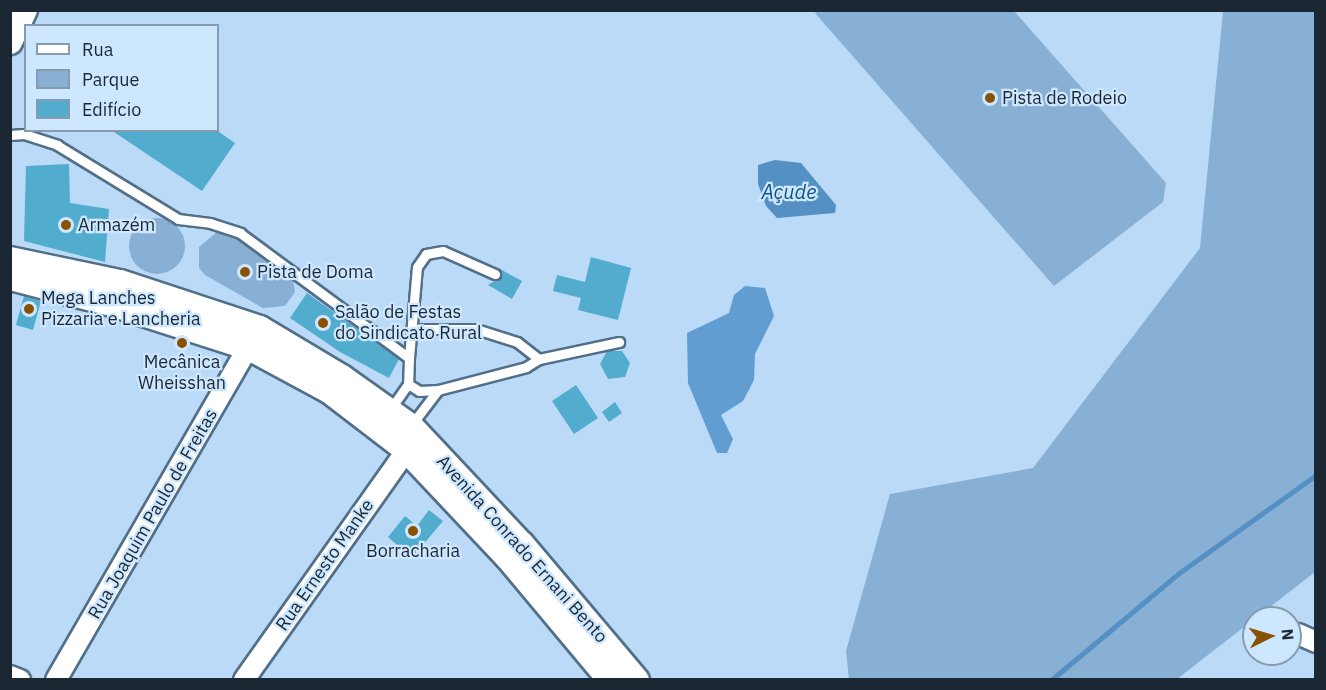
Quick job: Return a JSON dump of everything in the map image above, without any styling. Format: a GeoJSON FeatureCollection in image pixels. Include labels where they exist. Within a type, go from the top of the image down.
{"type":"FeatureCollection","features":[{"type":"Feature","properties":{"kind":"street"},"geometry":{"type":"LineString","coordinates":[[10,42],[25,10]]}},
{"type":"Feature","properties":{"kind":"street","name":"Avenida Conrado Ernani Bento"},"geometry":{"type":"LineString","coordinates":[[10,259],[120,282],[342,377],[383,420],[412,437],[637,680]]}},
{"type":"Feature","properties":{"kind":"street","name":"Avenida Conrado Ernani Bento"},"geometry":{"type":"LineString","coordinates":[[10,278],[254,338]]}},
{"type":"Feature","properties":{"kind":"street"},"geometry":{"type":"LineString","coordinates":[[114,305],[120,282]]}},
{"type":"Feature","properties":{"kind":"street","name":"Rua Joaquim Paulo de Freitas"},"geometry":{"type":"LineString","coordinates":[[56,680],[254,338]]}},
{"type":"Feature","properties":{"kind":"street","name":"Rua Ernesto Manke"},"geometry":{"type":"LineString","coordinates":[[244,680],[412,437]]}},
{"type":"Feature","properties":{"kind":"street","name":"Avenida Conrado Ernani Bento"},"geometry":{"type":"LineString","coordinates":[[515,550],[610,680]]}},
{"type":"Feature","properties":{"kind":"street"},"geometry":{"type":"LineString","coordinates":[[10,676],[20,680]]}},
{"type":"Feature","properties":{"kind":"lane"},"geometry":{"type":"LineString","coordinates":[[10,135],[24,134],[57,145],[178,219],[210,223],[240,233],[409,358]]}},
{"type":"Feature","properties":{"kind":"lane"},"geometry":{"type":"LineString","coordinates":[[383,420],[408,384],[417,267],[426,254],[442,251],[495,274]]}},
{"type":"Feature","properties":{"kind":"lane"},"geometry":{"type":"LineString","coordinates":[[413,329],[476,328],[517,342],[539,359]]}},
{"type":"Feature","properties":{"kind":"lane"},"geometry":{"type":"LineString","coordinates":[[408,384],[419,391],[438,390],[526,367],[539,359],[619,342]]}},
{"type":"Feature","properties":{"kind":"lane"},"geometry":{"type":"LineString","coordinates":[[412,437],[438,390]]}},
{"type":"Feature","properties":{"kind":"green space","name":"Pista de Rodeio"},"geometry":{"type":"Polygon","coordinates":[[[818,10],[1014,11],[1166,183],[1163,202],[1054,286],[815,13],[818,10]]]}},
{"type":"Feature","properties":{"kind":"green space"},"geometry":{"type":"Polygon","coordinates":[[[1223,11],[1315,11],[1315,572],[1271,606],[1242,606],[1242,629],[1177,679],[849,679],[846,651],[890,494],[1033,468],[1200,248],[1223,11]]]}},
{"type":"Feature","properties":{"kind":"green space"},"geometry":{"type":"Polygon","coordinates":[[[157,218],[168,220],[177,226],[183,235],[185,246],[183,257],[177,266],[168,272],[157,274],[146,272],[137,266],[131,257],[129,246],[131,235],[137,226],[146,220],[157,218]]]}},
{"type":"Feature","properties":{"kind":"green space","name":"Pista de Doma"},"geometry":{"type":"Polygon","coordinates":[[[217,232],[233,233],[292,275],[295,292],[285,306],[263,308],[205,275],[199,268],[199,247],[217,232]]]}},
{"type":"Feature","properties":{"kind":"shaded area"},"geometry":{"type":"Polygon","coordinates":[[[745,286],[765,288],[774,316],[755,354],[754,380],[743,401],[721,415],[733,439],[727,453],[717,453],[688,383],[687,333],[729,313],[734,295],[745,286]]]}},
{"type":"Feature","properties":{"kind":"water","name":"Açude"},"geometry":{"type":"Polygon","coordinates":[[[775,160],[801,163],[836,205],[835,213],[777,218],[766,206],[758,184],[758,165],[775,160]]]}},
{"type":"Feature","properties":{"kind":"building"},"geometry":{"type":"Polygon","coordinates":[[[114,132],[219,132],[235,143],[202,191],[114,132]]]}},
{"type":"Feature","properties":{"kind":"building","name":"Armazém"},"geometry":{"type":"Polygon","coordinates":[[[69,164],[70,203],[109,209],[105,262],[24,241],[26,166],[69,164]]]}},
{"type":"Feature","properties":{"kind":"building"},"geometry":{"type":"Polygon","coordinates":[[[591,257],[631,268],[618,320],[578,310],[581,298],[553,291],[557,275],[585,282],[591,257]]]}},
{"type":"Feature","properties":{"kind":"building"},"geometry":{"type":"Polygon","coordinates":[[[498,268],[522,281],[512,299],[488,285],[501,277],[498,268]]]}},
{"type":"Feature","properties":{"kind":"building"},"geometry":{"type":"Polygon","coordinates":[[[307,293],[399,359],[389,378],[340,352],[290,318],[307,293]]]}},
{"type":"Feature","properties":{"kind":"building","name":"Mega Lanches Pizzaria e Lancheria"},"geometry":{"type":"Polygon","coordinates":[[[24,296],[41,301],[33,330],[16,325],[24,296]]]}},
{"type":"Feature","properties":{"kind":"building"},"geometry":{"type":"Polygon","coordinates":[[[607,351],[622,351],[630,363],[625,377],[608,379],[600,364],[607,351]]]}},
{"type":"Feature","properties":{"kind":"building"},"geometry":{"type":"Polygon","coordinates":[[[576,385],[598,418],[574,434],[552,401],[576,385]]]}},
{"type":"Feature","properties":{"kind":"building"},"geometry":{"type":"Polygon","coordinates":[[[615,402],[622,413],[609,422],[602,412],[615,402]]]}},
{"type":"Feature","properties":{"kind":"building","name":"Borracharia"},"geometry":{"type":"Polygon","coordinates":[[[429,510],[443,521],[412,558],[388,537],[405,516],[417,526],[429,510]]]}},
{"type":"Feature","properties":{"kind":"waterway"},"geometry":{"type":"LineString","coordinates":[[1051,680],[1179,573],[1316,475]]}},
{"type":"Feature","properties":{"kind":"place","name":"Pista de Rodeio"},"geometry":{"type":"Point","coordinates":[990,98]}},
{"type":"Feature","properties":{"kind":"place","name":"Armazém"},"geometry":{"type":"Point","coordinates":[66,225]}},
{"type":"Feature","properties":{"kind":"place","name":"Pista de Doma"},"geometry":{"type":"Point","coordinates":[245,272]}},
{"type":"Feature","properties":{"kind":"place","name":"Mega Lanches Pizzaria e Lancheria"},"geometry":{"type":"Point","coordinates":[29,309]}},
{"type":"Feature","properties":{"kind":"place","name":"Salão de Festas do Sindicato Rural"},"geometry":{"type":"Point","coordinates":[323,323]}},
{"type":"Feature","properties":{"kind":"place","name":"Mecânica Wheisshan"},"geometry":{"type":"Point","coordinates":[182,343]}},
{"type":"Feature","properties":{"kind":"place","name":"Borracharia"},"geometry":{"type":"Point","coordinates":[413,531]}}]}
